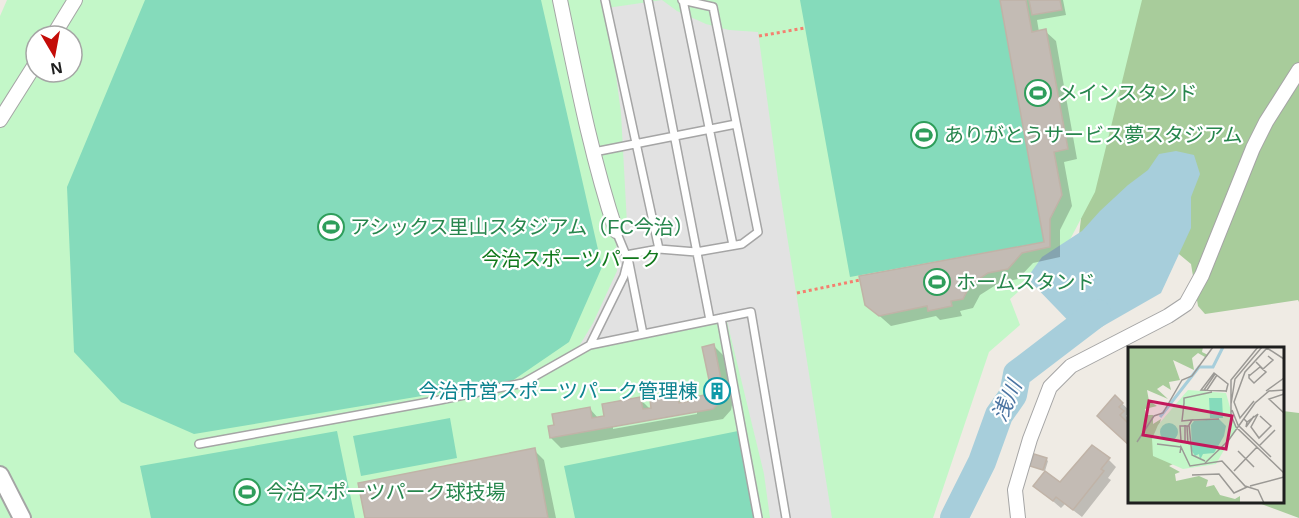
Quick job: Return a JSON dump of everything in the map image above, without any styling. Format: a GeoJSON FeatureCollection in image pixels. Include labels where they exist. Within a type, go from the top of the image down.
{"type":"FeatureCollection","features":[{"type":"Feature","properties":{"kind":"street"},"geometry":{"type":"LineString","coordinates":[[60,24],[75,0]]}},
{"type":"Feature","properties":{"kind":"street"},"geometry":{"type":"LineString","coordinates":[[560,0],[604,196],[616,231]]}},
{"type":"Feature","properties":{"kind":"street"},"geometry":{"type":"LineString","coordinates":[[1018,518],[1015,490],[1030,439],[1050,387],[1071,366],[1168,316],[1186,304],[1202,275],[1253,148],[1266,122],[1299,70]]}},
{"type":"Feature","properties":{"kind":"street"},"geometry":{"type":"LineString","coordinates":[[0,120],[24,82]]}},
{"type":"Feature","properties":{"kind":"street"},"geometry":{"type":"LineString","coordinates":[[0,475],[22,518]]}},
{"type":"Feature","properties":{"kind":"lane"},"geometry":{"type":"LineString","coordinates":[[605,0],[659,249]]}},
{"type":"Feature","properties":{"kind":"lane"},"geometry":{"type":"LineString","coordinates":[[648,0],[710,320]]}},
{"type":"Feature","properties":{"kind":"lane"},"geometry":{"type":"LineString","coordinates":[[627,258],[659,249],[696,252],[742,244],[758,232],[713,8],[682,0],[733,245]]}},
{"type":"Feature","properties":{"kind":"lane"},"geometry":{"type":"LineString","coordinates":[[594,152],[736,124]]}},
{"type":"Feature","properties":{"kind":"lane"},"geometry":{"type":"LineString","coordinates":[[616,231],[627,258],[643,334]]}},
{"type":"Feature","properties":{"kind":"lane"},"geometry":{"type":"LineString","coordinates":[[590,345],[624,276],[627,258]]}},
{"type":"Feature","properties":{"kind":"lane"},"geometry":{"type":"LineString","coordinates":[[199,444],[440,400],[523,382],[590,345],[751,312],[786,518]]}},
{"type":"Feature","properties":{"kind":"lane"},"geometry":{"type":"LineString","coordinates":[[722,318],[758,518]]}},
{"type":"Feature","properties":{"kind":"path"},"geometry":{"type":"LineString","coordinates":[[759,36],[805,28]]}},
{"type":"Feature","properties":{"kind":"path"},"geometry":{"type":"LineString","coordinates":[[797,293],[860,280]]}},
{"type":"Feature","properties":{"kind":"green space","name":"今治スポーツパーク"},"geometry":{"type":"Polygon","coordinates":[[[7,0],[1142,0],[1095,192],[1064,251],[1010,299],[1020,325],[989,352],[933,518],[0,518],[0,16],[7,0]]]}},
{"type":"Feature","properties":{"kind":"green space","name":"アシックス里山スタジアム（FC今治）"},"geometry":{"type":"Polygon","coordinates":[[[145,0],[541,0],[602,267],[569,342],[512,381],[194,434],[121,402],[74,352],[67,187],[145,0]]]}},
{"type":"Feature","properties":{"kind":"green space","name":"ありがとうサービス夢スタジアム"},"geometry":{"type":"Polygon","coordinates":[[[800,0],[1000,0],[1044,242],[850,277],[800,0]]]}},
{"type":"Feature","properties":{"kind":"green space"},"geometry":{"type":"Polygon","coordinates":[[[1102,0],[1299,0],[1299,302],[1298,300],[1205,314],[1198,306],[1191,264],[1168,245],[1074,277],[1088,160],[1102,0]]]}},
{"type":"Feature","properties":{"kind":"green space"},"geometry":{"type":"Polygon","coordinates":[[[1284,411],[1299,413],[1299,518],[1259,503],[1284,503],[1284,411]]]}},
{"type":"Feature","properties":{"kind":"green space"},"geometry":{"type":"Polygon","coordinates":[[[450,418],[457,458],[361,476],[353,436],[450,418]]]}},
{"type":"Feature","properties":{"kind":"green space","name":"今治スポーツパーク球技場"},"geometry":{"type":"Polygon","coordinates":[[[337,431],[355,518],[151,518],[140,466],[337,431]]]}},
{"type":"Feature","properties":{"kind":"green space"},"geometry":{"type":"Polygon","coordinates":[[[738,431],[755,518],[575,518],[564,466],[738,431]]]}},
{"type":"Feature","properties":{"kind":"shaded area"},"geometry":{"type":"Polygon","coordinates":[[[662,0],[677,11],[706,24],[729,30],[758,32],[778,179],[832,518],[770,518],[764,474],[726,317],[685,328],[578,348],[593,323],[617,271],[616,231],[627,224],[621,113],[607,8],[662,0]]]}},
{"type":"Feature","properties":{"kind":"water"},"geometry":{"type":"Polygon","coordinates":[[[1176,151],[1194,155],[1200,174],[1191,197],[1191,228],[1161,293],[1084,337],[1027,278],[1042,257],[1082,231],[1128,185],[1148,170],[1159,154],[1176,151]]]}},
{"type":"Feature","properties":{"kind":"building"},"geometry":{"type":"Polygon","coordinates":[[[1000,0],[1026,0],[1032,32],[1046,29],[1068,149],[1054,152],[1062,195],[1050,219],[1050,247],[1022,253],[1008,269],[988,273],[970,285],[963,299],[951,301],[952,306],[928,311],[927,306],[879,316],[865,305],[859,276],[1044,242],[1000,0]]]}},
{"type":"Feature","properties":{"kind":"building"},"geometry":{"type":"Polygon","coordinates":[[[1029,0],[1060,0],[1062,10],[1032,15],[1029,0]]]}},
{"type":"Feature","properties":{"kind":"building","name":"今治市営スポーツパーク管理棟"},"geometry":{"type":"Polygon","coordinates":[[[714,344],[723,389],[722,400],[713,409],[550,438],[548,426],[554,425],[552,414],[590,407],[592,418],[604,416],[602,404],[640,397],[643,409],[651,408],[650,400],[678,395],[679,403],[705,395],[706,399],[712,394],[702,347],[714,344]]]}},
{"type":"Feature","properties":{"kind":"building"},"geometry":{"type":"Polygon","coordinates":[[[1115,395],[1123,403],[1119,407],[1124,411],[1120,415],[1128,423],[1128,444],[1097,416],[1115,395]]]}},
{"type":"Feature","properties":{"kind":"building"},"geometry":{"type":"Polygon","coordinates":[[[1092,445],[1110,458],[1101,469],[1104,471],[1073,510],[1056,497],[1053,501],[1033,486],[1045,471],[1060,482],[1092,445]]]}},
{"type":"Feature","properties":{"kind":"building"},"geometry":{"type":"Polygon","coordinates":[[[535,448],[548,518],[365,518],[358,483],[535,448]]]}},
{"type":"Feature","properties":{"kind":"building"},"geometry":{"type":"Polygon","coordinates":[[[1034,454],[1047,458],[1043,470],[1030,466],[1034,454]]]}},
{"type":"Feature","properties":{"kind":"waterway","name":"浅川"},"geometry":{"type":"LineString","coordinates":[[954,518],[982,462],[999,415],[1013,395],[1017,374],[1097,313]]}},
{"type":"Feature","properties":{"kind":"place","name":"メインスタンド"},"geometry":{"type":"Point","coordinates":[1038,93]}},
{"type":"Feature","properties":{"kind":"place","name":"ありがとうサービス夢スタジアム"},"geometry":{"type":"Point","coordinates":[924,135]}},
{"type":"Feature","properties":{"kind":"place","name":"アシックス里山スタジアム（FC今治）"},"geometry":{"type":"Point","coordinates":[331,227]}},
{"type":"Feature","properties":{"kind":"place","name":"ホームスタンド"},"geometry":{"type":"Point","coordinates":[937,282]}},
{"type":"Feature","properties":{"kind":"place","name":"今治市営スポーツパーク管理棟"},"geometry":{"type":"Point","coordinates":[717,391]}},
{"type":"Feature","properties":{"kind":"place","name":"今治スポーツパーク球技場"},"geometry":{"type":"Point","coordinates":[247,492]}}]}
